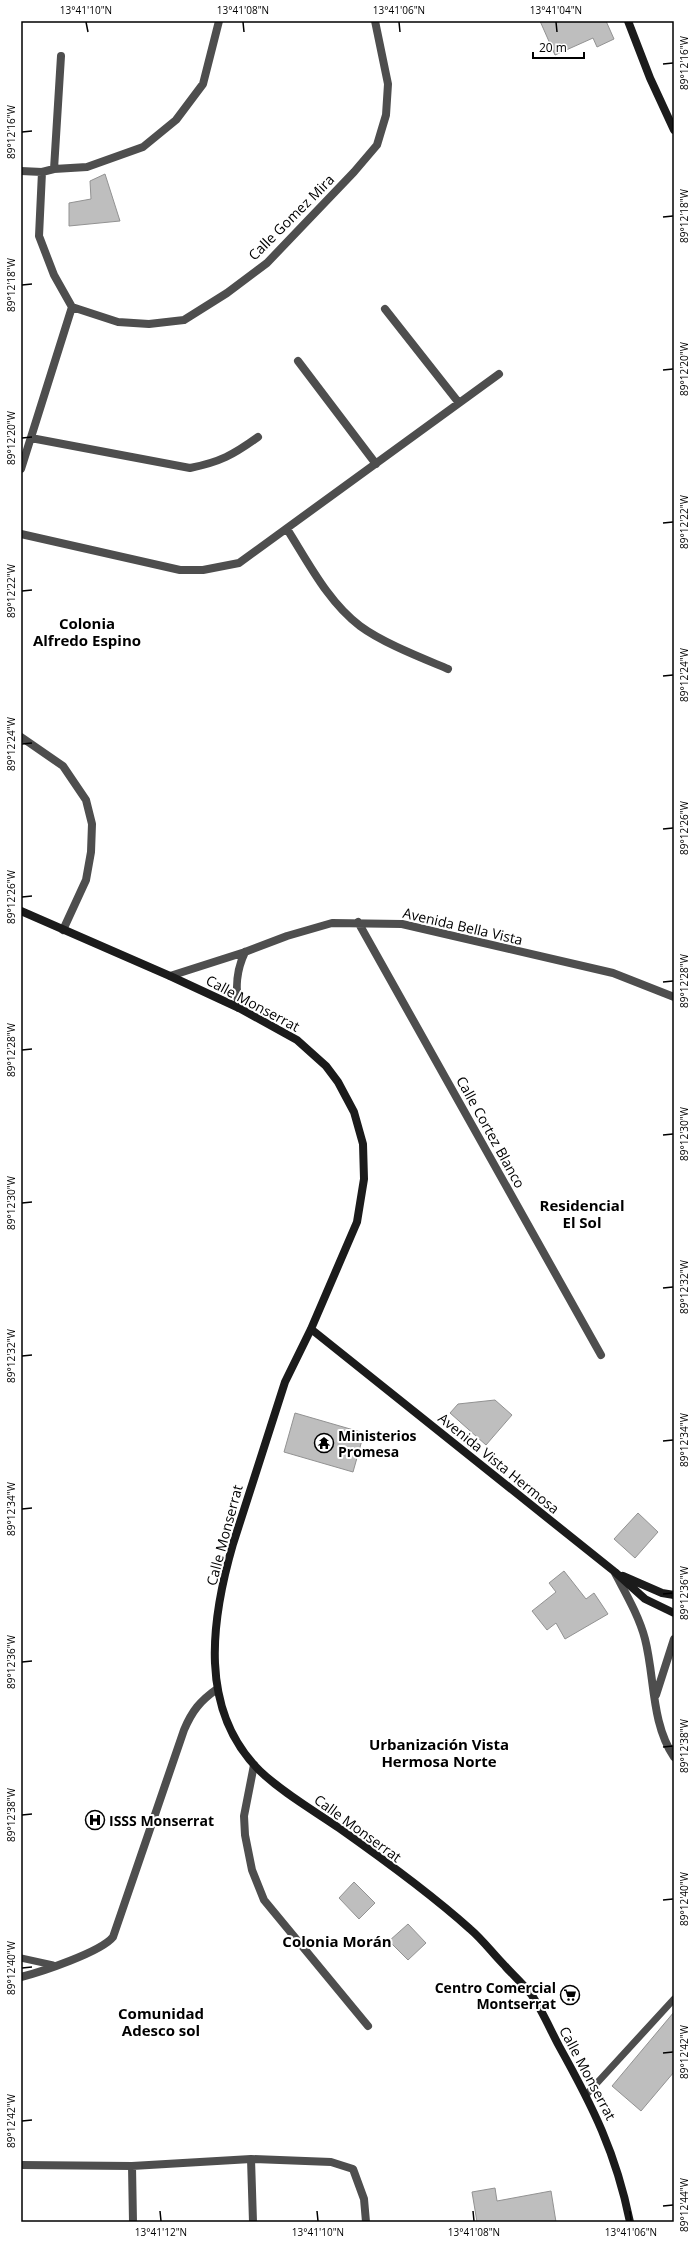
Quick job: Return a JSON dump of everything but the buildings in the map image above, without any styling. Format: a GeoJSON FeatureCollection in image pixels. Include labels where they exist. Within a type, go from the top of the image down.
{"type":"FeatureCollection","features":[{"type":"Feature","properties":{"kind":"street"},"geometry":{"type":"LineString","coordinates":[[21,171],[42,172],[54,169],[87,167],[143,147],[176,120],[203,84],[219,21]]}},
{"type":"Feature","properties":{"kind":"street","name":"Calle Gomez Mira"},"geometry":{"type":"LineString","coordinates":[[72,307],[118,322],[149,324],[184,320],[227,293],[267,263],[354,172],[377,145],[386,115],[388,84],[375,21]]}},
{"type":"Feature","properties":{"kind":"street"},"geometry":{"type":"LineString","coordinates":[[628,21],[650,78],[674,130]]}},
{"type":"Feature","properties":{"kind":"street"},"geometry":{"type":"LineString","coordinates":[[54,169],[61,56]]}},
{"type":"Feature","properties":{"kind":"street"},"geometry":{"type":"LineString","coordinates":[[21,469],[72,307],[54,275],[40,236],[42,172]]}},
{"type":"Feature","properties":{"kind":"street"},"geometry":{"type":"LineString","coordinates":[[385,309],[459,403]]}},
{"type":"Feature","properties":{"kind":"street"},"geometry":{"type":"LineString","coordinates":[[298,361],[376,464]]}},
{"type":"Feature","properties":{"kind":"street"},"geometry":{"type":"LineString","coordinates":[[21,534],[180,570],[203,570],[240,563],[499,374]]}},
{"type":"Feature","properties":{"kind":"street"},"geometry":{"type":"LineString","coordinates":[[31,438],[190,468],[215,463],[241,450],[258,437]]}},
{"type":"Feature","properties":{"kind":"street"},"geometry":{"type":"LineString","coordinates":[[287,529],[322,583],[342,610],[361,627],[401,648],[448,669]]}},
{"type":"Feature","properties":{"kind":"street"},"geometry":{"type":"LineString","coordinates":[[21,737],[63,766],[86,800],[92,824],[91,852],[86,880],[63,930]]}},
{"type":"Feature","properties":{"kind":"street","name":"Calle Monserrat"},"geometry":{"type":"LineString","coordinates":[[21,911],[239,1008],[297,1040],[326,1066],[338,1082],[354,1112],[363,1144],[364,1179],[356,1222],[311,1329],[285,1382],[227,1566],[214,1642],[217,1689],[229,1726],[254,1765],[287,1793],[359,1842],[472,1930],[530,1994],[586,2095],[615,2162],[630,2222]]}},
{"type":"Feature","properties":{"kind":"street","name":"Avenida Bella Vista"},"geometry":{"type":"LineString","coordinates":[[170,976],[245,952],[286,936],[332,923],[358,922],[402,924],[613,973],[674,998]]}},
{"type":"Feature","properties":{"kind":"street","name":"Calle Cortez Blanco"},"geometry":{"type":"LineString","coordinates":[[358,922],[601,1355]]}},
{"type":"Feature","properties":{"kind":"street"},"geometry":{"type":"LineString","coordinates":[[239,1008],[236,979],[245,952]]}},
{"type":"Feature","properties":{"kind":"street","name":"Avenida Vista Hermosa"},"geometry":{"type":"LineString","coordinates":[[311,1329],[615,1572],[645,1599],[674,1613]]}},
{"type":"Feature","properties":{"kind":"street"},"geometry":{"type":"LineString","coordinates":[[615,1572],[662,1593],[674,1595]]}},
{"type":"Feature","properties":{"kind":"street"},"geometry":{"type":"LineString","coordinates":[[615,1572],[634,1610],[645,1639],[662,1734],[674,1757]]}},
{"type":"Feature","properties":{"kind":"street"},"geometry":{"type":"LineString","coordinates":[[656,1698],[674,1639]]}},
{"type":"Feature","properties":{"kind":"street"},"geometry":{"type":"LineString","coordinates":[[21,1977],[102,1947],[113,1937],[117,1930],[184,1730],[192,1712],[202,1700],[217,1689]]}},
{"type":"Feature","properties":{"kind":"street"},"geometry":{"type":"LineString","coordinates":[[254,1765],[244,1816],[245,1835],[252,1870],[264,1900],[368,2026]]}},
{"type":"Feature","properties":{"kind":"street"},"geometry":{"type":"LineString","coordinates":[[251,2160],[253,2222]]}},
{"type":"Feature","properties":{"kind":"street"},"geometry":{"type":"LineString","coordinates":[[21,2165],[132,2166],[251,2160],[331,2162],[353,2169],[364,2198],[366,2222]]}},
{"type":"Feature","properties":{"kind":"street"},"geometry":{"type":"LineString","coordinates":[[132,2166],[133,2222]]}},
{"type":"Feature","properties":{"kind":"lane"},"geometry":{"type":"LineString","coordinates":[[21,1958],[53,1966]]}},
{"type":"Feature","properties":{"kind":"lane"},"geometry":{"type":"LineString","coordinates":[[586,2095],[674,1998]]}},
{"type":"Feature","properties":{"kind":"place","name":"Ministerios Promesa"},"geometry":{"type":"Point","coordinates":[324,1443]}},
{"type":"Feature","properties":{"kind":"place","name":"ISSS Monserrat"},"geometry":{"type":"Point","coordinates":[95,1820]}},
{"type":"Feature","properties":{"kind":"place","name":"Centro Comercial Montserrat"},"geometry":{"type":"Point","coordinates":[570,1995]}},
{"type":"Feature","properties":{"kind":"district","name":"Colonia Alfredo Espino"},"geometry":{"type":"Point","coordinates":[87,632]}},
{"type":"Feature","properties":{"kind":"district","name":"Residencial El Sol"},"geometry":{"type":"Point","coordinates":[582,1214]}},
{"type":"Feature","properties":{"kind":"district","name":"Urbanización Vista Hermosa Norte"},"geometry":{"type":"Point","coordinates":[439,1752]}},
{"type":"Feature","properties":{"kind":"district","name":"Colonia Morán"},"geometry":{"type":"Point","coordinates":[337,1941]}},
{"type":"Feature","properties":{"kind":"district","name":"Comunidad Adesco sol"},"geometry":{"type":"Point","coordinates":[161,2022]}}]}
